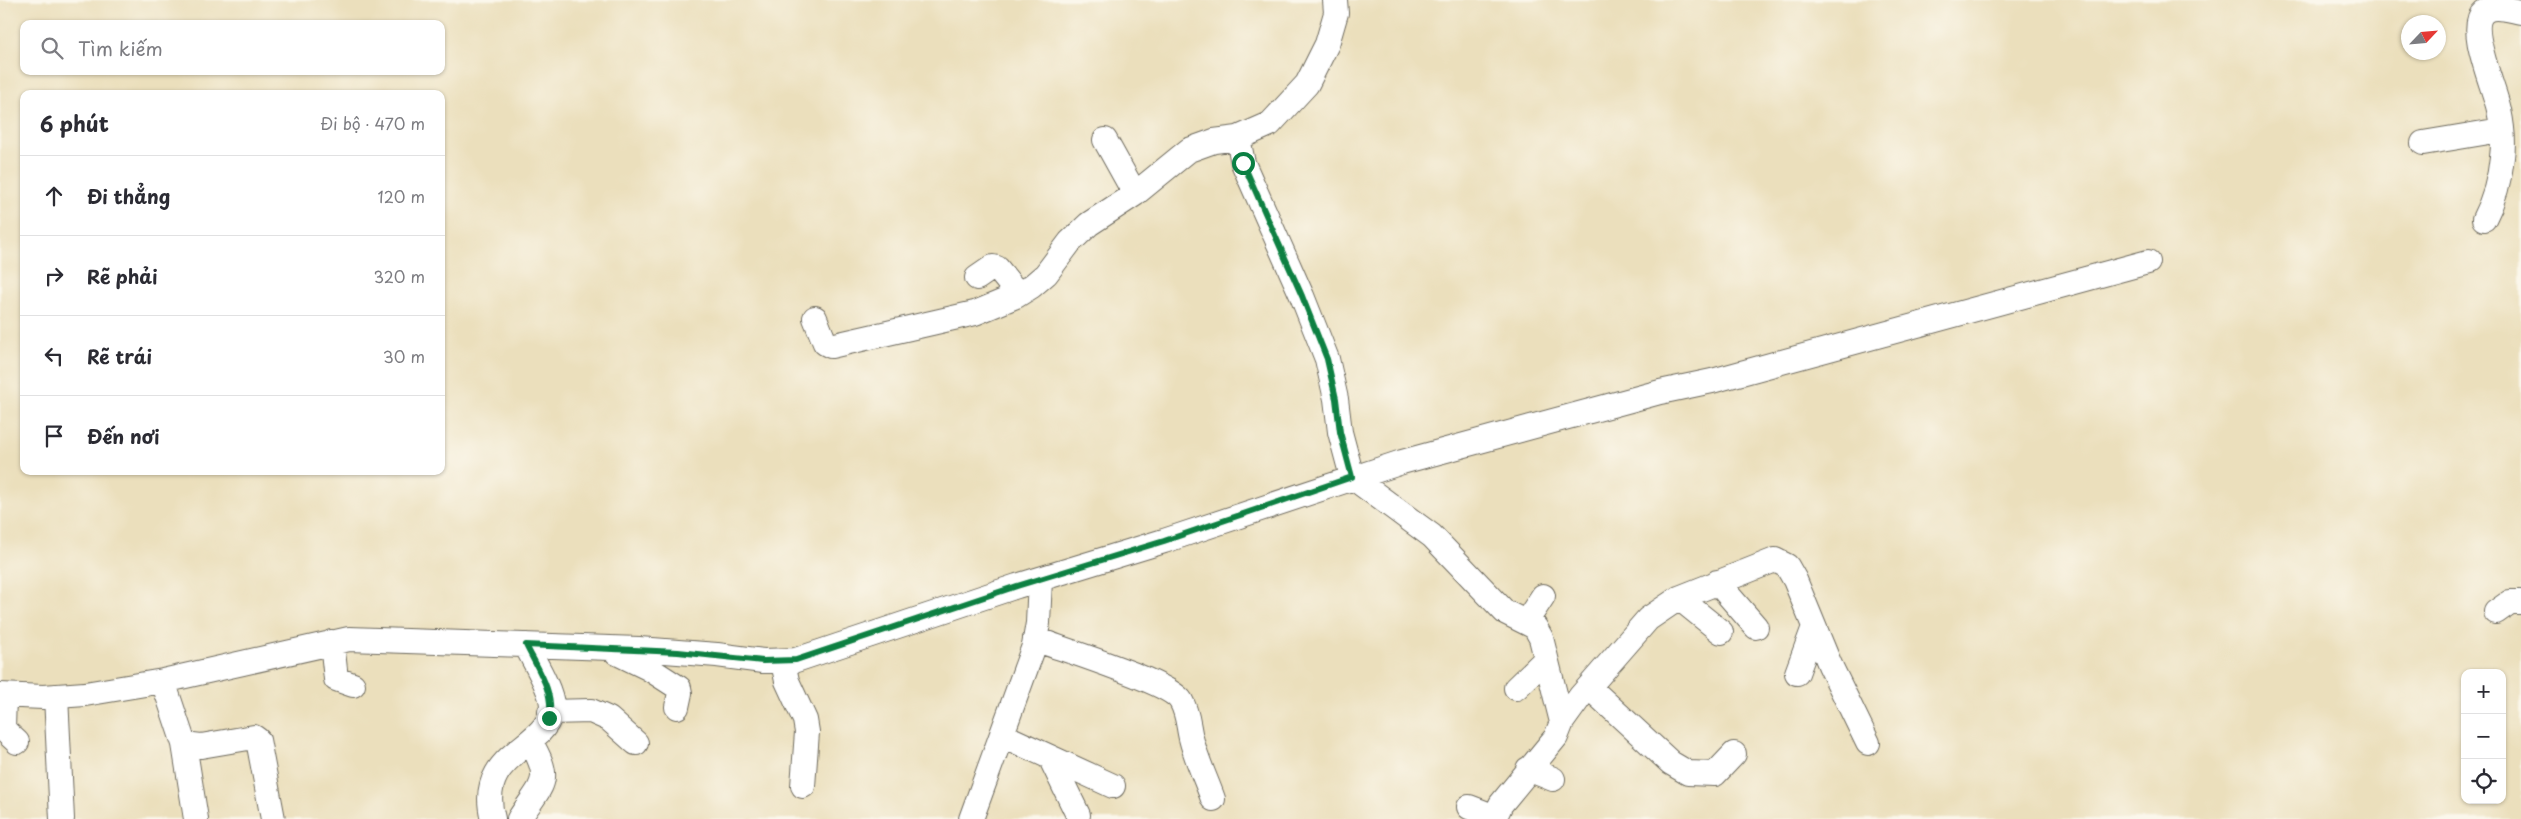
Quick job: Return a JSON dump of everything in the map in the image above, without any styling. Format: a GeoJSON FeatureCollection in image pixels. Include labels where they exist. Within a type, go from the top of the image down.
{"type":"FeatureCollection","features":[{"type":"Feature","properties":{"kind":"street"},"geometry":{"type":"LineString","coordinates":[[815,318],[825,343],[830,346],[975,313],[1032,286],[1046,274],[1070,242],[1089,224],[1135,194],[1189,150],[1214,141],[1238,138],[1270,124],[1307,84],[1327,44],[1336,12],[1335,0]]}},
{"type":"Feature","properties":{"kind":"street"},"geometry":{"type":"LineString","coordinates":[[2484,218],[2494,201],[2503,156],[2500,113],[2479,44],[2476,26],[2483,12],[2492,8],[2521,12]]}},
{"type":"Feature","properties":{"kind":"street"},"geometry":{"type":"LineString","coordinates":[[2423,143],[2501,130]]}},
{"type":"Feature","properties":{"kind":"street"},"geometry":{"type":"LineString","coordinates":[[1238,138],[1243,163],[1302,296],[1327,359],[1336,399],[1340,432],[1352,477],[1432,536],[1506,612],[1535,627],[1541,638],[1562,722]]}},
{"type":"Feature","properties":{"kind":"street"},"geometry":{"type":"LineString","coordinates":[[1105,140],[1135,194]]}},
{"type":"Feature","properties":{"kind":"street"},"geometry":{"type":"LineString","coordinates":[[17,742],[4,728],[2,696],[56,696],[163,681],[349,639],[609,648],[717,655],[783,662],[824,651],[1040,579],[1164,541],[1352,477],[1558,419],[1660,392],[1712,381],[2148,262]]}},
{"type":"Feature","properties":{"kind":"street"},"geometry":{"type":"LineString","coordinates":[[978,278],[993,267],[997,268],[1018,294]]}},
{"type":"Feature","properties":{"kind":"street"},"geometry":{"type":"LineString","coordinates":[[1469,807],[1494,818],[1501,804],[1556,737],[1562,722],[1580,697],[1590,688],[1648,619],[1679,598],[1775,560],[1787,566],[1795,580],[1830,665],[1868,743]]}},
{"type":"Feature","properties":{"kind":"street"},"geometry":{"type":"LineString","coordinates":[[971,819],[1036,639],[1040,579]]}},
{"type":"Feature","properties":{"kind":"street"},"geometry":{"type":"LineString","coordinates":[[1717,582],[1756,627]]}},
{"type":"Feature","properties":{"kind":"street"},"geometry":{"type":"LineString","coordinates":[[1526,622],[1543,596]]}},
{"type":"Feature","properties":{"kind":"street"},"geometry":{"type":"LineString","coordinates":[[1679,598],[1721,632]]}},
{"type":"Feature","properties":{"kind":"street"},"geometry":{"type":"LineString","coordinates":[[2496,612],[2510,602],[2521,602]]}},
{"type":"Feature","properties":{"kind":"street"},"geometry":{"type":"LineString","coordinates":[[1797,672],[1814,627]]}},
{"type":"Feature","properties":{"kind":"street"},"geometry":{"type":"LineString","coordinates":[[1036,639],[1148,681],[1173,693],[1180,700],[1186,712],[1192,743],[1213,799]]}},
{"type":"Feature","properties":{"kind":"street"},"geometry":{"type":"LineString","coordinates":[[332,642],[336,678],[353,685]]}},
{"type":"Feature","properties":{"kind":"street"},"geometry":{"type":"LineString","coordinates":[[492,819],[489,796],[500,767],[505,760],[539,733],[552,705],[549,692],[526,645]]}},
{"type":"Feature","properties":{"kind":"street"},"geometry":{"type":"LineString","coordinates":[[609,648],[648,668],[678,688],[680,692],[677,707]]}},
{"type":"Feature","properties":{"kind":"street"},"geometry":{"type":"LineString","coordinates":[[1516,688],[1546,659]]}},
{"type":"Feature","properties":{"kind":"street"},"geometry":{"type":"LineString","coordinates":[[783,662],[787,681],[801,709],[806,726],[803,786]]}},
{"type":"Feature","properties":{"kind":"street"},"geometry":{"type":"LineString","coordinates":[[163,681],[184,744],[196,819]]}},
{"type":"Feature","properties":{"kind":"street"},"geometry":{"type":"LineString","coordinates":[[1590,688],[1671,763],[1688,773],[1715,774],[1734,754]]}},
{"type":"Feature","properties":{"kind":"street"},"geometry":{"type":"LineString","coordinates":[[56,696],[62,819]]}},
{"type":"Feature","properties":{"kind":"street"},"geometry":{"type":"LineString","coordinates":[[550,712],[591,711],[609,720],[636,743]]}},
{"type":"Feature","properties":{"kind":"street"},"geometry":{"type":"LineString","coordinates":[[1002,735],[1113,786]]}},
{"type":"Feature","properties":{"kind":"street"},"geometry":{"type":"LineString","coordinates":[[184,744],[201,746],[254,737],[258,740],[272,819]]}},
{"type":"Feature","properties":{"kind":"street"},"geometry":{"type":"LineString","coordinates":[[519,819],[544,778],[542,763],[530,741]]}},
{"type":"Feature","properties":{"kind":"street"},"geometry":{"type":"LineString","coordinates":[[1050,757],[1078,815]]}},
{"type":"Feature","properties":{"kind":"street"},"geometry":{"type":"LineString","coordinates":[[1528,769],[1553,779]]}},
{"type":"Feature","properties":{"kind":"route"},"geometry":{"type":"LineString","coordinates":[[549,718],[552,705],[549,692],[526,645],[639,649],[779,662],[796,660],[1017,586],[1164,541],[1352,477],[1340,432],[1336,399],[1327,359],[1302,296],[1243,163]]}}]}
